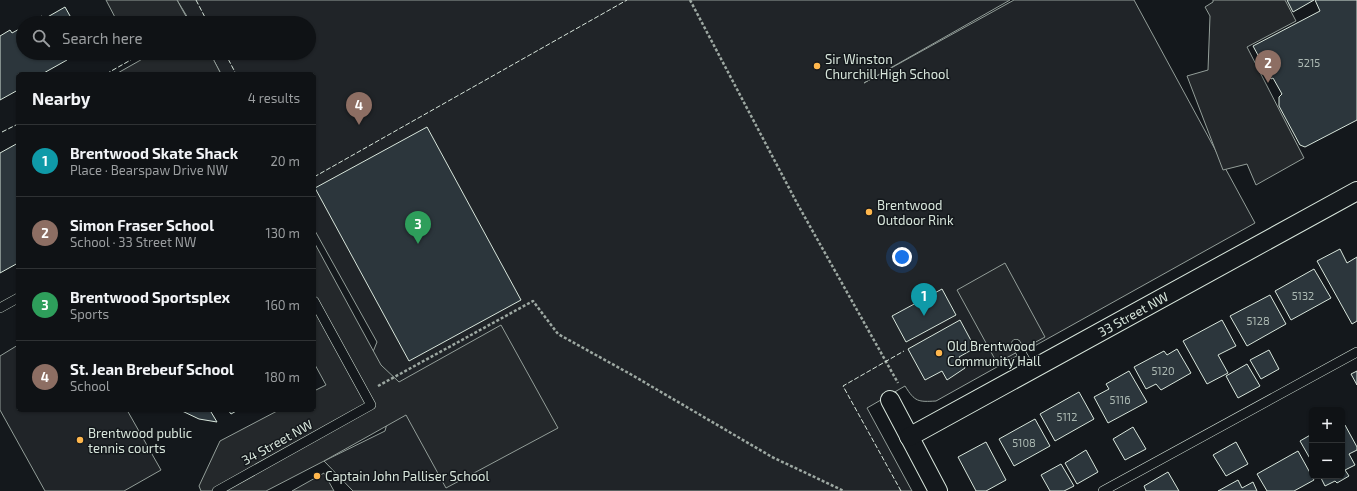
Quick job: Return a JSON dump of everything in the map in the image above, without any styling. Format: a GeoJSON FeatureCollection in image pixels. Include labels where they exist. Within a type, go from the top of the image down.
{"type":"FeatureCollection","features":[{"type":"Feature","properties":{"kind":"street","name":"33 Street NW"},"geometry":{"type":"LineString","coordinates":[[909,437],[1357,190]]}},
{"type":"Feature","properties":{"kind":"street"},"geometry":{"type":"LineString","coordinates":[[890,400],[938,491]]}},
{"type":"Feature","properties":{"kind":"lane"},"geometry":{"type":"LineString","coordinates":[[0,308],[16,299]]}},
{"type":"Feature","properties":{"kind":"lane"},"geometry":{"type":"LineString","coordinates":[[316,305],[365,393]]}},
{"type":"Feature","properties":{"kind":"lane"},"geometry":{"type":"LineString","coordinates":[[1016,344],[1031,370]]}},
{"type":"Feature","properties":{"kind":"lane"},"geometry":{"type":"LineString","coordinates":[[1103,491],[1357,352]]}},
{"type":"Feature","properties":{"kind":"lane","name":"34 Street NW"},"geometry":{"type":"LineString","coordinates":[[217,491],[371,405],[365,393]]}},
{"type":"Feature","properties":{"kind":"path"},"geometry":{"type":"LineString","coordinates":[[690,0],[802,212],[905,394],[890,400]]}},
{"type":"Feature","properties":{"kind":"path"},"geometry":{"type":"LineString","coordinates":[[365,393],[533,301],[558,334],[632,375],[772,457],[844,491]]}},
{"type":"Feature","properties":{"kind":"shaded area"},"geometry":{"type":"Polygon","coordinates":[[[106,0],[177,0],[186,16],[114,16],[106,0]]]}},
{"type":"Feature","properties":{"kind":"shaded area"},"geometry":{"type":"Polygon","coordinates":[[[177,0],[1010,0],[864,83],[1014,0],[1134,0],[1255,223],[936,401],[918,400],[914,398],[905,386],[867,408],[912,491],[353,491],[324,461],[385,431],[390,412],[368,364],[377,342],[316,233],[316,72],[220,72],[214,60],[316,60],[316,16],[187,16],[177,0]]]}},
{"type":"Feature","properties":{"kind":"shaded area"},"geometry":{"type":"Polygon","coordinates":[[[1213,0],[1285,0],[1296,21],[1247,47],[1304,158],[1256,185],[1247,164],[1223,170],[1187,76],[1208,70],[1210,16],[1205,7],[1213,2],[1213,0]]]}},
{"type":"Feature","properties":{"kind":"shaded area"},"geometry":{"type":"Polygon","coordinates":[[[141,60],[214,60],[220,72],[120,72],[141,60]]]}},
{"type":"Feature","properties":{"kind":"shaded area"},"geometry":{"type":"Polygon","coordinates":[[[316,246],[381,365],[399,382],[501,325],[558,428],[446,488],[406,415],[324,461],[266,491],[201,491],[199,486],[220,441],[275,412],[316,412],[316,390],[326,385],[316,367],[316,246]]]}},
{"type":"Feature","properties":{"kind":"shaded area"},"geometry":{"type":"Polygon","coordinates":[[[1005,263],[1045,337],[997,363],[957,290],[1005,263]]]}},
{"type":"Feature","properties":{"kind":"shaded area","name":"Brentwood public tennis courts"},"geometry":{"type":"Polygon","coordinates":[[[16,346],[16,412],[128,412],[161,470],[124,491],[45,491],[0,410],[0,356],[16,346]]]}},
{"type":"Feature","properties":{"kind":"shaded area"},"geometry":{"type":"Polygon","coordinates":[[[324,473],[334,491],[292,491],[324,473]]]}},
{"type":"Feature","properties":{"kind":"building"},"geometry":{"type":"Polygon","coordinates":[[[1287,0],[1314,0],[1293,12],[1287,0]]]}},
{"type":"Feature","properties":{"kind":"building"},"geometry":{"type":"Polygon","coordinates":[[[1315,0],[1357,0],[1357,120],[1305,147],[1300,145],[1279,106],[1279,97],[1282,94],[1273,78],[1271,79],[1253,46],[1320,11],[1315,0]]]}},
{"type":"Feature","properties":{"kind":"building"},"geometry":{"type":"Polygon","coordinates":[[[65,7],[70,16],[49,16],[65,7]]]}},
{"type":"Feature","properties":{"kind":"building"},"geometry":{"type":"Polygon","coordinates":[[[10,30],[12,33],[16,31],[16,60],[67,60],[46,72],[16,72],[16,91],[0,100],[0,36],[10,30]]]}},
{"type":"Feature","properties":{"kind":"building"},"geometry":{"type":"Polygon","coordinates":[[[427,127],[521,300],[409,361],[316,187],[427,127]]]}},
{"type":"Feature","properties":{"kind":"building"},"geometry":{"type":"Polygon","coordinates":[[[16,144],[16,264],[0,273],[0,153],[16,144]]]}},
{"type":"Feature","properties":{"kind":"building"},"geometry":{"type":"Polygon","coordinates":[[[1340,249],[1347,263],[1357,257],[1357,321],[1352,324],[1317,261],[1340,249]]]}},
{"type":"Feature","properties":{"kind":"building"},"geometry":{"type":"Polygon","coordinates":[[[1314,269],[1331,298],[1291,320],[1275,291],[1314,269]]]}},
{"type":"Feature","properties":{"kind":"building"},"geometry":{"type":"Polygon","coordinates":[[[942,289],[956,315],[906,342],[892,316],[942,289]]]}},
{"type":"Feature","properties":{"kind":"building"},"geometry":{"type":"Polygon","coordinates":[[[1270,295],[1286,324],[1247,346],[1230,316],[1270,295]]]}},
{"type":"Feature","properties":{"kind":"building","name":"Old Brentwood Community Hall"},"geometry":{"type":"Polygon","coordinates":[[[960,320],[975,348],[959,357],[965,368],[947,380],[942,371],[925,380],[908,349],[960,320]]]}},
{"type":"Feature","properties":{"kind":"building"},"geometry":{"type":"Polygon","coordinates":[[[1222,320],[1236,346],[1218,355],[1228,373],[1207,384],[1183,341],[1222,320]]]}},
{"type":"Feature","properties":{"kind":"building"},"geometry":{"type":"Polygon","coordinates":[[[1177,349],[1191,373],[1161,390],[1156,384],[1146,389],[1134,367],[1164,351],[1167,355],[1177,349]]]}},
{"type":"Feature","properties":{"kind":"building"},"geometry":{"type":"Polygon","coordinates":[[[1269,350],[1279,369],[1261,379],[1250,360],[1269,350]]]}},
{"type":"Feature","properties":{"kind":"building"},"geometry":{"type":"Polygon","coordinates":[[[1247,364],[1260,386],[1238,398],[1226,376],[1247,364]]]}},
{"type":"Feature","properties":{"kind":"building"},"geometry":{"type":"Polygon","coordinates":[[[1129,371],[1147,402],[1108,423],[1094,397],[1109,389],[1106,384],[1129,371]]]}},
{"type":"Feature","properties":{"kind":"building"},"geometry":{"type":"Polygon","coordinates":[[[1357,371],[1357,385],[1351,374],[1357,371]]]}},
{"type":"Feature","properties":{"kind":"building"},"geometry":{"type":"Polygon","coordinates":[[[1079,392],[1094,419],[1055,441],[1040,414],[1079,392]]]}},
{"type":"Feature","properties":{"kind":"building"},"geometry":{"type":"Polygon","coordinates":[[[184,412],[211,412],[217,422],[199,419],[184,412]]]}},
{"type":"Feature","properties":{"kind":"building"},"geometry":{"type":"Polygon","coordinates":[[[1035,419],[1050,446],[1014,466],[999,439],[1035,419]]]}},
{"type":"Feature","properties":{"kind":"building"},"geometry":{"type":"Polygon","coordinates":[[[1345,425],[1357,447],[1357,450],[1349,454],[1355,465],[1345,470],[1345,425]]]}},
{"type":"Feature","properties":{"kind":"building"},"geometry":{"type":"Polygon","coordinates":[[[1133,427],[1146,449],[1125,460],[1113,439],[1133,427]]]}},
{"type":"Feature","properties":{"kind":"building"},"geometry":{"type":"Polygon","coordinates":[[[1309,436],[1309,457],[1300,441],[1309,436]]]}},
{"type":"Feature","properties":{"kind":"building"},"geometry":{"type":"Polygon","coordinates":[[[986,442],[1006,480],[986,491],[976,491],[958,457],[986,442]]]}},
{"type":"Feature","properties":{"kind":"building"},"geometry":{"type":"Polygon","coordinates":[[[1236,442],[1248,464],[1226,476],[1213,455],[1236,442]]]}},
{"type":"Feature","properties":{"kind":"building"},"geometry":{"type":"Polygon","coordinates":[[[1086,450],[1098,472],[1077,484],[1065,463],[1086,450]]]}},
{"type":"Feature","properties":{"kind":"building"},"geometry":{"type":"Polygon","coordinates":[[[1298,451],[1309,471],[1309,479],[1314,480],[1294,491],[1267,491],[1257,474],[1298,451]]]}},
{"type":"Feature","properties":{"kind":"building"},"geometry":{"type":"Polygon","coordinates":[[[1061,464],[1074,486],[1064,491],[1050,491],[1041,475],[1061,464]]]}},
{"type":"Feature","properties":{"kind":"building"},"geometry":{"type":"Polygon","coordinates":[[[1345,470],[1349,476],[1345,478],[1345,470]]]}},
{"type":"Feature","properties":{"kind":"building"},"geometry":{"type":"Polygon","coordinates":[[[1168,472],[1179,491],[1146,491],[1144,486],[1168,472]]]}},
{"type":"Feature","properties":{"kind":"building"},"geometry":{"type":"Polygon","coordinates":[[[1322,479],[1344,479],[1337,483],[1335,481],[1325,486],[1322,479]]]}},
{"type":"Feature","properties":{"kind":"building"},"geometry":{"type":"Polygon","coordinates":[[[1238,480],[1242,488],[1253,482],[1257,491],[1218,491],[1238,480]]]}},
{"type":"Feature","properties":{"kind":"fence"},"geometry":{"type":"LineString","coordinates":[[196,0],[204,16]]}},
{"type":"Feature","properties":{"kind":"fence"},"geometry":{"type":"LineString","coordinates":[[316,176],[627,0]]}},
{"type":"Feature","properties":{"kind":"fence"},"geometry":{"type":"LineString","coordinates":[[110,72],[131,60]]}},
{"type":"Feature","properties":{"kind":"fence"},"geometry":{"type":"LineString","coordinates":[[229,60],[235,72]]}},
{"type":"Feature","properties":{"kind":"fence"},"geometry":{"type":"LineString","coordinates":[[2,132],[16,125]]}},
{"type":"Feature","properties":{"kind":"fence"},"geometry":{"type":"LineString","coordinates":[[901,491],[843,386],[904,351]]}},
{"type":"Feature","properties":{"kind":"place","name":"Sir Winston Churchill High School"},"geometry":{"type":"Point","coordinates":[817,66]}},
{"type":"Feature","properties":{"kind":"place","name":"Simon Fraser School"},"geometry":{"type":"Point","coordinates":[1268,83]}},
{"type":"Feature","properties":{"kind":"place","name":"St. Jean Brebeuf School"},"geometry":{"type":"Point","coordinates":[359,125]}},
{"type":"Feature","properties":{"kind":"place","name":"Brentwood Outdoor Rink"},"geometry":{"type":"Point","coordinates":[869,212]}},
{"type":"Feature","properties":{"kind":"place","name":"Brentwood Sportsplex"},"geometry":{"type":"Point","coordinates":[418,244]}},
{"type":"Feature","properties":{"kind":"place","name":"Brentwood Skate Shack"},"geometry":{"type":"Point","coordinates":[924,316]}},
{"type":"Feature","properties":{"kind":"place","name":"Old Brentwood Community Hall"},"geometry":{"type":"Point","coordinates":[939,353]}},
{"type":"Feature","properties":{"kind":"place","name":"Brentwood public tennis courts"},"geometry":{"type":"Point","coordinates":[80,440]}},
{"type":"Feature","properties":{"kind":"place","name":"Captain John Palliser School"},"geometry":{"type":"Point","coordinates":[317,476]}}]}
